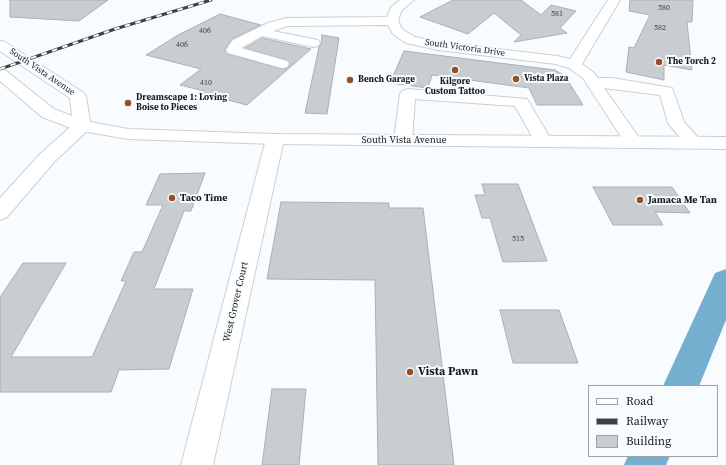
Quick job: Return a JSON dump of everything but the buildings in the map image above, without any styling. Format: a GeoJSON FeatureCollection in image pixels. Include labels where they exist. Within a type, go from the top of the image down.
{"type":"FeatureCollection","features":[{"type":"Feature","properties":{"kind":"street"},"geometry":{"type":"LineString","coordinates":[[282,64],[233,50],[238,43],[272,26],[287,22],[392,20],[395,9],[408,0]]}},
{"type":"Feature","properties":{"kind":"street"},"geometry":{"type":"LineString","coordinates":[[574,65],[614,0]]}},
{"type":"Feature","properties":{"kind":"street","name":"South Victoria Drive"},"geometry":{"type":"LineString","coordinates":[[392,20],[397,31],[411,40],[438,46],[557,60],[574,65],[588,75],[634,142]]}},
{"type":"Feature","properties":{"kind":"street"},"geometry":{"type":"LineString","coordinates":[[261,32],[313,43]]}},
{"type":"Feature","properties":{"kind":"street","name":"South Vista Avenue"},"geometry":{"type":"LineString","coordinates":[[0,45],[78,96],[82,126]]}},
{"type":"Feature","properties":{"kind":"street","name":"South Vista Avenue"},"geometry":{"type":"LineString","coordinates":[[0,73],[48,113],[82,126],[128,134],[275,139],[722,143]]}},
{"type":"Feature","properties":{"kind":"street"},"geometry":{"type":"LineString","coordinates":[[594,83],[612,83],[667,91],[676,123],[693,142]]}},
{"type":"Feature","properties":{"kind":"street"},"geometry":{"type":"LineString","coordinates":[[403,140],[408,94],[521,102],[543,141]]}},
{"type":"Feature","properties":{"kind":"street"},"geometry":{"type":"LineString","coordinates":[[0,212],[48,156],[82,126]]}},
{"type":"Feature","properties":{"kind":"street","name":"West Grover Court"},"geometry":{"type":"LineString","coordinates":[[197,465],[275,139]]}},
{"type":"Feature","properties":{"kind":"waterway"},"geometry":{"type":"LineString","coordinates":[[681,385],[726,282]]}},
{"type":"Feature","properties":{"kind":"waterway"},"geometry":{"type":"LineString","coordinates":[[645,465],[649,457]]}},
{"type":"Feature","properties":{"kind":"railway"},"geometry":{"type":"LineString","coordinates":[[0,69],[115,29],[211,0]]}},
{"type":"Feature","properties":{"kind":"place","name":"The Torch 2"},"geometry":{"type":"Point","coordinates":[659,62]}},
{"type":"Feature","properties":{"kind":"place","name":"Kilgore Custom Tattoo"},"geometry":{"type":"Point","coordinates":[455,70]}},
{"type":"Feature","properties":{"kind":"place","name":"Vista Plaza"},"geometry":{"type":"Point","coordinates":[516,79]}},
{"type":"Feature","properties":{"kind":"place","name":"Bench Garage"},"geometry":{"type":"Point","coordinates":[350,80]}},
{"type":"Feature","properties":{"kind":"place","name":"Dreamscape 1: Loving Boise to Pieces"},"geometry":{"type":"Point","coordinates":[128,103]}},
{"type":"Feature","properties":{"kind":"place","name":"Taco Time"},"geometry":{"type":"Point","coordinates":[172,198]}},
{"type":"Feature","properties":{"kind":"place","name":"Jamaca Me Tan"},"geometry":{"type":"Point","coordinates":[640,200]}},
{"type":"Feature","properties":{"kind":"place","name":"Vista Pawn"},"geometry":{"type":"Point","coordinates":[410,372]}}]}
